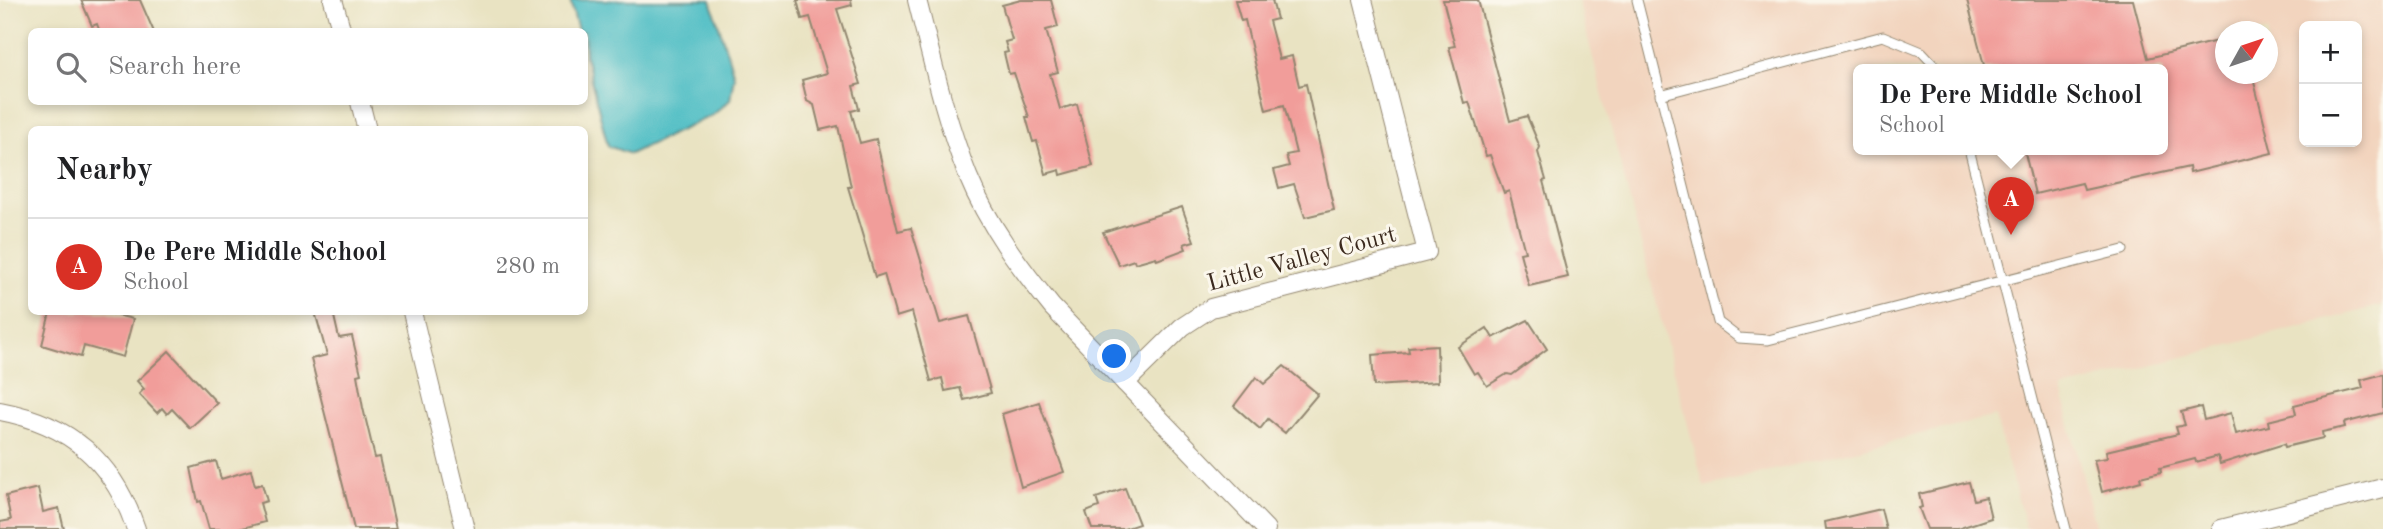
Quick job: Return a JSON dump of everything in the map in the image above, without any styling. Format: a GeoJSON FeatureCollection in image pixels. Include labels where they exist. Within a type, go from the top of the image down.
{"type":"FeatureCollection","features":[{"type":"Feature","properties":{"kind":"street"},"geometry":{"type":"LineString","coordinates":[[333,0],[340,28]]}},
{"type":"Feature","properties":{"kind":"street"},"geometry":{"type":"LineString","coordinates":[[917,0],[948,122],[969,178],[992,224],[1020,267],[1052,307],[1266,529]]}},
{"type":"Feature","properties":{"kind":"street","name":"Little Valley Court"},"geometry":{"type":"LineString","coordinates":[[1125,383],[1182,327],[1211,308],[1427,252],[1363,0]]}},
{"type":"Feature","properties":{"kind":"street"},"geometry":{"type":"LineString","coordinates":[[361,105],[366,126]]}},
{"type":"Feature","properties":{"kind":"street"},"geometry":{"type":"LineString","coordinates":[[413,315],[465,529]]}},
{"type":"Feature","properties":{"kind":"street"},"geometry":{"type":"LineString","coordinates":[[0,411],[52,426],[87,450],[115,481],[136,529]]}},
{"type":"Feature","properties":{"kind":"street"},"geometry":{"type":"LineString","coordinates":[[2221,529],[2282,522],[2383,488]]}},
{"type":"Feature","properties":{"kind":"lane"},"geometry":{"type":"LineString","coordinates":[[1637,0],[1718,322],[1739,338],[1768,340],[2003,283],[2123,250]]}},
{"type":"Feature","properties":{"kind":"lane"},"geometry":{"type":"LineString","coordinates":[[1660,95],[1883,36],[1922,52],[1933,64]]}},
{"type":"Feature","properties":{"kind":"lane"},"geometry":{"type":"LineString","coordinates":[[1971,155],[2066,529]]}},
{"type":"Feature","properties":{"kind":"shaded area"},"geometry":{"type":"Polygon","coordinates":[[[1578,0],[2383,0],[2383,305],[2061,389],[2096,529],[2026,529],[1995,416],[1704,487],[1578,0]]]}},
{"type":"Feature","properties":{"kind":"water"},"geometry":{"type":"Polygon","coordinates":[[[570,0],[711,0],[734,76],[730,100],[713,115],[630,154],[608,146],[588,68],[588,28],[577,28],[570,0]]]}},
{"type":"Feature","properties":{"kind":"building"},"geometry":{"type":"Polygon","coordinates":[[[81,0],[140,0],[152,28],[98,28],[97,24],[92,26],[81,0]]]}},
{"type":"Feature","properties":{"kind":"building"},"geometry":{"type":"Polygon","coordinates":[[[797,0],[851,0],[852,5],[837,9],[861,84],[853,86],[859,109],[851,111],[860,143],[876,139],[898,231],[911,228],[940,323],[969,316],[991,393],[964,400],[960,388],[945,391],[942,378],[931,381],[912,312],[896,317],[884,274],[875,277],[848,187],[851,187],[838,126],[820,130],[814,105],[807,101],[802,80],[827,73],[810,17],[802,19],[797,0]]]}},
{"type":"Feature","properties":{"kind":"building"},"geometry":{"type":"Polygon","coordinates":[[[1021,0],[1051,0],[1058,27],[1046,30],[1058,72],[1050,74],[1060,109],[1077,104],[1093,166],[1061,175],[1060,170],[1046,174],[1037,141],[1033,142],[1026,117],[1029,117],[1014,73],[1009,74],[1004,53],[1008,52],[1005,42],[1012,40],[1002,5],[1021,0]]]}},
{"type":"Feature","properties":{"kind":"building"},"geometry":{"type":"Polygon","coordinates":[[[1235,0],[1272,0],[1277,19],[1269,21],[1279,59],[1292,56],[1299,86],[1306,84],[1334,210],[1305,217],[1294,184],[1279,188],[1274,170],[1289,166],[1286,155],[1296,153],[1284,105],[1266,110],[1245,20],[1241,21],[1235,0]]]}},
{"type":"Feature","properties":{"kind":"building"},"geometry":{"type":"Polygon","coordinates":[[[1443,0],[1478,0],[1510,121],[1527,116],[1540,147],[1538,152],[1546,180],[1543,181],[1568,277],[1529,286],[1520,253],[1525,252],[1509,191],[1504,193],[1490,155],[1486,156],[1469,102],[1464,103],[1449,47],[1455,46],[1443,0]]]}},
{"type":"Feature","properties":{"kind":"building"},"geometry":{"type":"Polygon","coordinates":[[[1967,0],[2133,0],[2148,58],[2215,41],[2215,84],[2255,84],[2272,153],[2190,173],[2189,167],[2084,190],[2082,183],[2035,194],[2025,155],[2168,155],[2168,64],[1984,64],[1967,0]]]}},
{"type":"Feature","properties":{"kind":"building"},"geometry":{"type":"Polygon","coordinates":[[[1182,207],[1194,241],[1184,244],[1186,249],[1157,260],[1156,257],[1119,265],[1103,232],[1182,207]]]}},
{"type":"Feature","properties":{"kind":"building"},"geometry":{"type":"Polygon","coordinates":[[[49,315],[116,315],[133,319],[123,357],[84,346],[81,357],[42,345],[49,315]]]}},
{"type":"Feature","properties":{"kind":"building"},"geometry":{"type":"Polygon","coordinates":[[[316,315],[334,315],[339,338],[352,336],[361,374],[357,375],[363,408],[375,458],[380,457],[396,529],[354,529],[311,359],[327,355],[316,315]]]}},
{"type":"Feature","properties":{"kind":"building"},"geometry":{"type":"Polygon","coordinates":[[[1528,320],[1547,349],[1512,375],[1507,374],[1487,386],[1478,372],[1474,374],[1458,347],[1487,328],[1493,338],[1528,320]]]}},
{"type":"Feature","properties":{"kind":"building"},"geometry":{"type":"Polygon","coordinates":[[[1437,345],[1438,382],[1374,386],[1372,355],[1409,352],[1408,347],[1437,345]]]}},
{"type":"Feature","properties":{"kind":"building"},"geometry":{"type":"Polygon","coordinates":[[[169,351],[217,403],[190,428],[172,409],[167,414],[162,408],[157,413],[139,394],[144,389],[137,381],[169,351]]]}},
{"type":"Feature","properties":{"kind":"building"},"geometry":{"type":"Polygon","coordinates":[[[1284,366],[1318,394],[1285,433],[1268,419],[1260,429],[1234,406],[1256,377],[1264,384],[1284,366]]]}},
{"type":"Feature","properties":{"kind":"building"},"geometry":{"type":"Polygon","coordinates":[[[2383,374],[2383,413],[2322,432],[2323,438],[2285,447],[2284,444],[2220,464],[2218,456],[2196,462],[2195,459],[2160,468],[2161,472],[2140,477],[2141,481],[2102,492],[2094,460],[2107,458],[2106,451],[2178,434],[2176,427],[2185,425],[2181,412],[2201,407],[2204,420],[2231,413],[2236,434],[2269,426],[2268,421],[2296,414],[2294,405],[2363,388],[2361,380],[2383,374]]]}},
{"type":"Feature","properties":{"kind":"building"},"geometry":{"type":"Polygon","coordinates":[[[1039,402],[1064,472],[1021,487],[1002,414],[1039,402]]]}},
{"type":"Feature","properties":{"kind":"building"},"geometry":{"type":"Polygon","coordinates":[[[216,461],[221,479],[251,470],[255,486],[262,484],[267,501],[260,503],[265,522],[239,529],[209,529],[201,501],[198,502],[191,468],[216,461]]]}},
{"type":"Feature","properties":{"kind":"building"},"geometry":{"type":"Polygon","coordinates":[[[1969,482],[1974,500],[1986,497],[1991,518],[1957,529],[1927,529],[1919,508],[1922,507],[1919,494],[1969,482]]]}},
{"type":"Feature","properties":{"kind":"building"},"geometry":{"type":"Polygon","coordinates":[[[38,488],[43,512],[59,508],[64,529],[0,529],[0,522],[11,520],[6,496],[38,488]]]}},
{"type":"Feature","properties":{"kind":"building"},"geometry":{"type":"Polygon","coordinates":[[[1125,488],[1139,524],[1124,529],[1092,529],[1086,512],[1099,507],[1096,498],[1125,488]]]}},
{"type":"Feature","properties":{"kind":"building"},"geometry":{"type":"Polygon","coordinates":[[[1881,509],[1886,529],[1826,529],[1825,522],[1881,509]]]}},
{"type":"Feature","properties":{"kind":"place","name":"De Pere Middle School"},"geometry":{"type":"Point","coordinates":[2011,235]}}]}
